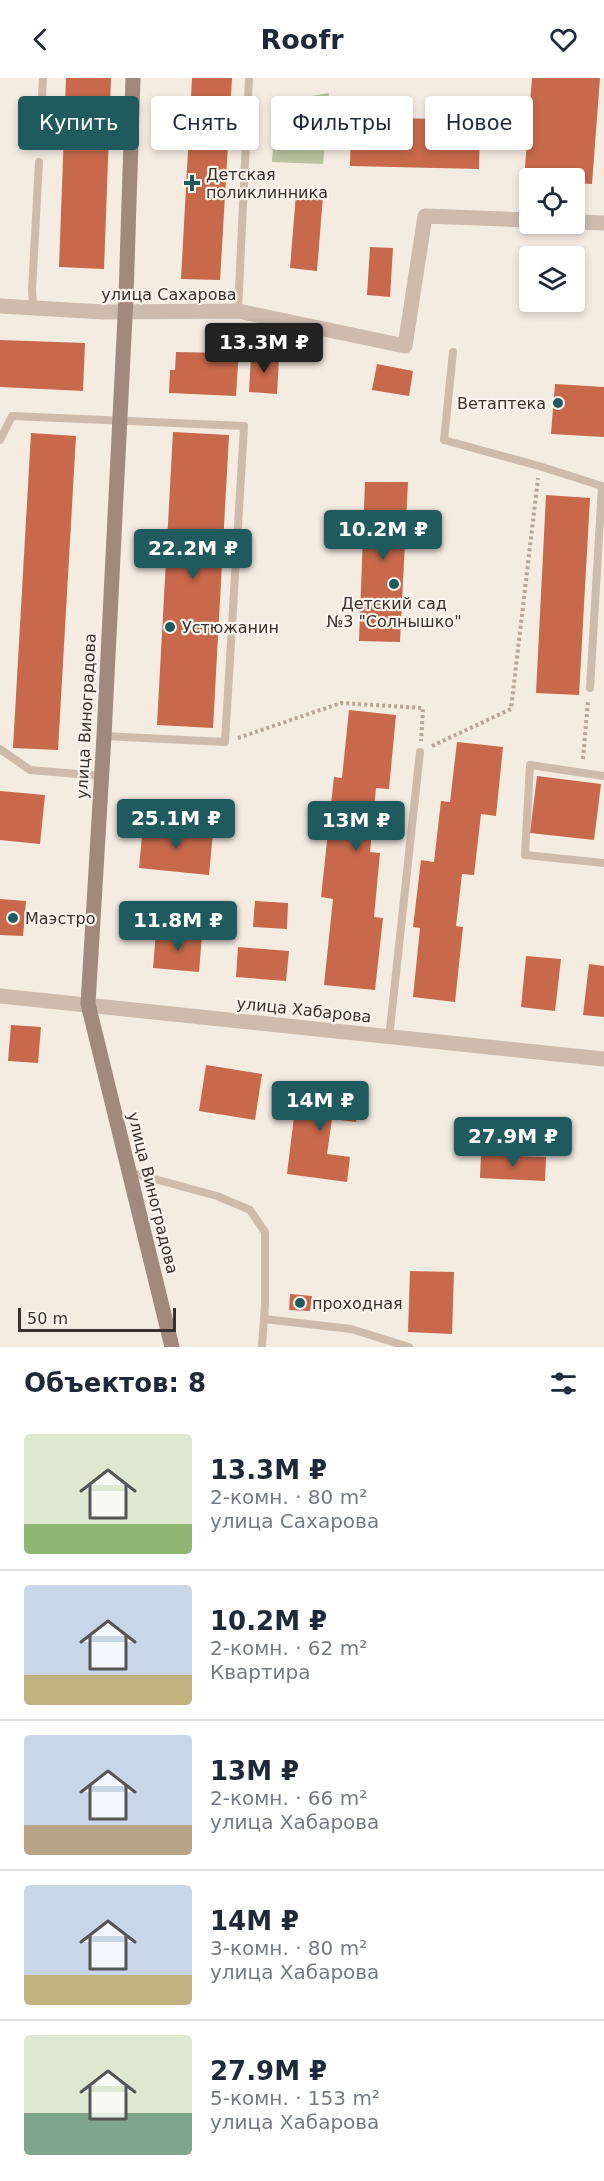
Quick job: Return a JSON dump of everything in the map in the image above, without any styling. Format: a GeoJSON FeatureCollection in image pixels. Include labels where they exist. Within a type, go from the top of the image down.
{"type":"FeatureCollection","features":[{"type":"Feature","properties":{"kind":"street","name":"улица Виноградова"},"geometry":{"type":"LineString","coordinates":[[133,78],[125,312],[88,1004],[172,1347]]}},
{"type":"Feature","properties":{"kind":"street","name":"улица Сахарова"},"geometry":{"type":"LineString","coordinates":[[0,306],[125,312],[238,311],[405,346],[425,216],[519,220]]}},
{"type":"Feature","properties":{"kind":"street"},"geometry":{"type":"LineString","coordinates":[[585,222],[604,223]]}},
{"type":"Feature","properties":{"kind":"street","name":"улица Хабарова"},"geometry":{"type":"LineString","coordinates":[[0,996],[604,1059]]}},
{"type":"Feature","properties":{"kind":"lane"},"geometry":{"type":"LineString","coordinates":[[42,96],[43,78]]}},
{"type":"Feature","properties":{"kind":"lane"},"geometry":{"type":"LineString","coordinates":[[238,311],[249,78]]}},
{"type":"Feature","properties":{"kind":"lane"},"geometry":{"type":"LineString","coordinates":[[33,306],[39,162]]}},
{"type":"Feature","properties":{"kind":"lane"},"geometry":{"type":"LineString","coordinates":[[453,352],[444,440],[602,486],[590,688]]}},
{"type":"Feature","properties":{"kind":"lane"},"geometry":{"type":"LineString","coordinates":[[0,440],[12,416],[243,426],[225,742],[104,736]]}},
{"type":"Feature","properties":{"kind":"lane"},"geometry":{"type":"LineString","coordinates":[[0,749],[30,771],[101,776]]}},
{"type":"Feature","properties":{"kind":"lane"},"geometry":{"type":"LineString","coordinates":[[389,1038],[420,752]]}},
{"type":"Feature","properties":{"kind":"lane"},"geometry":{"type":"LineString","coordinates":[[604,776],[530,765],[525,855],[604,863]]}},
{"type":"Feature","properties":{"kind":"lane"},"geometry":{"type":"LineString","coordinates":[[129,1172],[217,1196],[250,1210],[265,1232],[262,1347]]}},
{"type":"Feature","properties":{"kind":"lane"},"geometry":{"type":"LineString","coordinates":[[264,1319],[351,1329],[409,1347]]}},
{"type":"Feature","properties":{"kind":"path"},"geometry":{"type":"LineString","coordinates":[[225,742],[341,704],[423,708],[420,752],[512,708],[539,466]]}},
{"type":"Feature","properties":{"kind":"path"},"geometry":{"type":"LineString","coordinates":[[582,773],[590,688]]}},
{"type":"Feature","properties":{"kind":"green space"},"geometry":{"type":"Polygon","coordinates":[[[329,93],[329,96],[311,96],[329,93]]]}},
{"type":"Feature","properties":{"kind":"green space"},"geometry":{"type":"Polygon","coordinates":[[[273,150],[324,150],[323,164],[272,162],[273,150]]]}},
{"type":"Feature","properties":{"kind":"building"},"geometry":{"type":"Polygon","coordinates":[[[66,78],[111,78],[110,96],[65,96],[66,78]]]}},
{"type":"Feature","properties":{"kind":"building"},"geometry":{"type":"Polygon","coordinates":[[[192,78],[232,78],[231,96],[191,96],[192,78]]]}},
{"type":"Feature","properties":{"kind":"building"},"geometry":{"type":"Polygon","coordinates":[[[532,78],[600,78],[592,184],[585,184],[585,168],[525,168],[526,150],[533,150],[533,96],[531,96],[532,78]]]}},
{"type":"Feature","properties":{"kind":"building"},"geometry":{"type":"Polygon","coordinates":[[[413,118],[425,119],[425,150],[479,150],[479,169],[350,166],[350,150],[413,150],[413,118]]]}},
{"type":"Feature","properties":{"kind":"building"},"geometry":{"type":"Polygon","coordinates":[[[63,150],[108,150],[104,269],[59,267],[63,150]]]}},
{"type":"Feature","properties":{"kind":"building"},"geometry":{"type":"Polygon","coordinates":[[[188,150],[228,150],[220,280],[181,279],[188,150]]]}},
{"type":"Feature","properties":{"kind":"building"},"geometry":{"type":"Polygon","coordinates":[[[296,194],[323,196],[317,271],[290,268],[296,194]]]}},
{"type":"Feature","properties":{"kind":"building"},"geometry":{"type":"Polygon","coordinates":[[[370,247],[393,248],[390,297],[367,295],[370,247]]]}},
{"type":"Feature","properties":{"kind":"building"},"geometry":{"type":"Polygon","coordinates":[[[0,340],[85,343],[83,391],[0,387],[0,340]]]}},
{"type":"Feature","properties":{"kind":"building"},"geometry":{"type":"Polygon","coordinates":[[[225,348],[239,348],[236,396],[169,393],[170,370],[175,370],[176,352],[225,353],[225,348]]]}},
{"type":"Feature","properties":{"kind":"building"},"geometry":{"type":"Polygon","coordinates":[[[251,354],[279,357],[277,394],[249,392],[251,354]]]}},
{"type":"Feature","properties":{"kind":"building"},"geometry":{"type":"Polygon","coordinates":[[[377,364],[413,371],[409,396],[372,390],[377,364]]]}},
{"type":"Feature","properties":{"kind":"building"},"geometry":{"type":"Polygon","coordinates":[[[555,384],[604,387],[604,437],[551,434],[555,384]]]}},
{"type":"Feature","properties":{"kind":"building"},"geometry":{"type":"Polygon","coordinates":[[[173,432],[229,435],[213,728],[157,725],[173,432]]]}},
{"type":"Feature","properties":{"kind":"building"},"geometry":{"type":"Polygon","coordinates":[[[31,433],[76,436],[58,750],[13,748],[31,433]]]}},
{"type":"Feature","properties":{"kind":"building"},"geometry":{"type":"Polygon","coordinates":[[[365,482],[408,482],[400,642],[359,641],[365,482]]]}},
{"type":"Feature","properties":{"kind":"building"},"geometry":{"type":"Polygon","coordinates":[[[546,495],[590,498],[579,695],[536,693],[546,495]]]}},
{"type":"Feature","properties":{"kind":"building"},"geometry":{"type":"Polygon","coordinates":[[[349,710],[396,715],[389,789],[376,788],[370,852],[380,853],[374,917],[383,918],[375,990],[324,985],[333,899],[321,897],[334,777],[342,778],[349,710]]]}},
{"type":"Feature","properties":{"kind":"building"},"geometry":{"type":"Polygon","coordinates":[[[457,742],[503,747],[496,816],[481,814],[474,875],[462,874],[456,926],[463,927],[455,1002],[413,997],[420,928],[413,927],[421,860],[434,862],[441,801],[450,802],[457,742]]]}},
{"type":"Feature","properties":{"kind":"building"},"geometry":{"type":"Polygon","coordinates":[[[537,776],[601,784],[594,840],[530,833],[537,776]]]}},
{"type":"Feature","properties":{"kind":"building"},"geometry":{"type":"Polygon","coordinates":[[[0,791],[45,795],[40,844],[0,840],[0,791]]]}},
{"type":"Feature","properties":{"kind":"building"},"geometry":{"type":"Polygon","coordinates":[[[143,826],[213,832],[209,875],[139,868],[143,826]]]}},
{"type":"Feature","properties":{"kind":"building","name":"Маэстро"},"geometry":{"type":"Polygon","coordinates":[[[0,899],[26,901],[23,936],[0,935],[0,899]]]}},
{"type":"Feature","properties":{"kind":"building"},"geometry":{"type":"Polygon","coordinates":[[[255,901],[288,903],[287,929],[253,927],[255,901]]]}},
{"type":"Feature","properties":{"kind":"building"},"geometry":{"type":"Polygon","coordinates":[[[156,932],[202,934],[199,972],[153,968],[156,932]]]}},
{"type":"Feature","properties":{"kind":"building"},"geometry":{"type":"Polygon","coordinates":[[[238,947],[289,951],[286,981],[236,977],[238,947]]]}},
{"type":"Feature","properties":{"kind":"building"},"geometry":{"type":"Polygon","coordinates":[[[526,956],[561,959],[555,1011],[521,1007],[526,956]]]}},
{"type":"Feature","properties":{"kind":"building"},"geometry":{"type":"Polygon","coordinates":[[[589,964],[604,966],[604,1017],[583,1015],[589,964]]]}},
{"type":"Feature","properties":{"kind":"building"},"geometry":{"type":"Polygon","coordinates":[[[11,1025],[41,1027],[38,1063],[8,1061],[11,1025]]]}},
{"type":"Feature","properties":{"kind":"building"},"geometry":{"type":"Polygon","coordinates":[[[206,1065],[262,1074],[255,1120],[199,1111],[206,1065]]]}},
{"type":"Feature","properties":{"kind":"building"},"geometry":{"type":"Polygon","coordinates":[[[298,1084],[360,1092],[356,1122],[332,1119],[327,1154],[350,1157],[347,1182],[287,1174],[298,1084]]]}},
{"type":"Feature","properties":{"kind":"building"},"geometry":{"type":"Polygon","coordinates":[[[481,1155],[546,1157],[545,1181],[480,1178],[481,1155]]]}},
{"type":"Feature","properties":{"kind":"building"},"geometry":{"type":"Polygon","coordinates":[[[410,1271],[454,1272],[452,1334],[408,1332],[410,1271]]]}},
{"type":"Feature","properties":{"kind":"building","name":"проходная"},"geometry":{"type":"Polygon","coordinates":[[[290,1294],[312,1296],[310,1311],[289,1310],[290,1294]]]}},
{"type":"Feature","properties":{"kind":"place","name":"Детская поликлинника"},"geometry":{"type":"Point","coordinates":[192,183]}},
{"type":"Feature","properties":{"kind":"place","name":"Ветаптека"},"geometry":{"type":"Point","coordinates":[558,403]}},
{"type":"Feature","properties":{"kind":"place","name":"Детский сад №3 \"Солнышко\""},"geometry":{"type":"Point","coordinates":[394,584]}},
{"type":"Feature","properties":{"kind":"place","name":"Устюжанин"},"geometry":{"type":"Point","coordinates":[170,627]}},
{"type":"Feature","properties":{"kind":"place","name":"Маэстро"},"geometry":{"type":"Point","coordinates":[13,918]}},
{"type":"Feature","properties":{"kind":"place","name":"проходная"},"geometry":{"type":"Point","coordinates":[300,1303]}}]}
